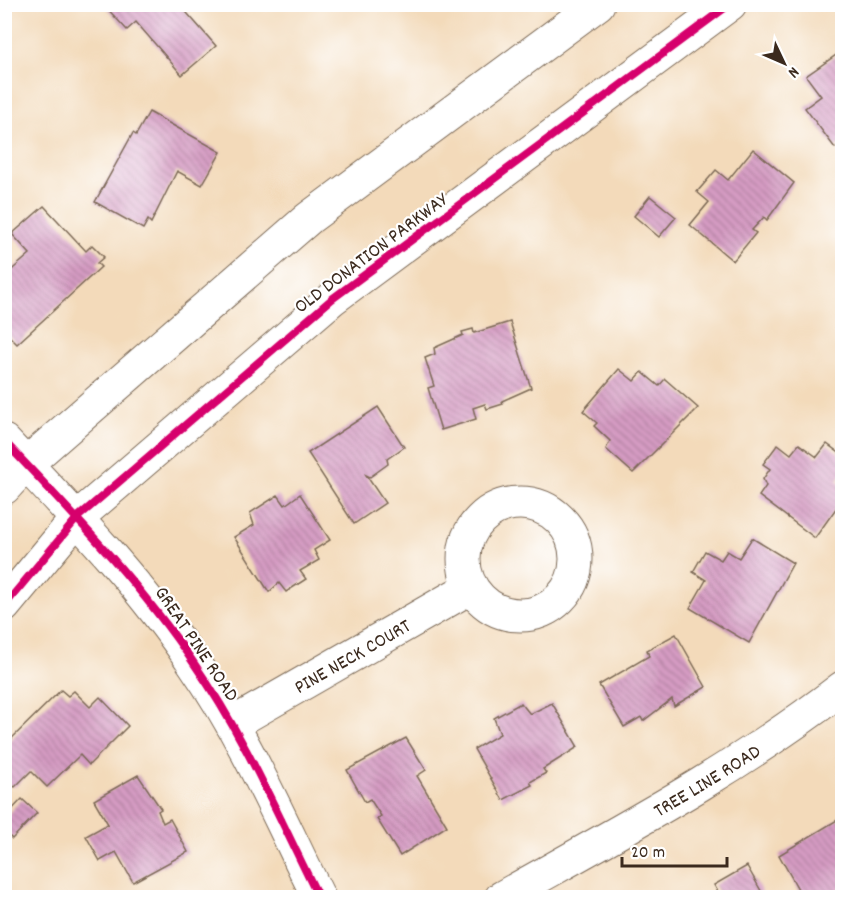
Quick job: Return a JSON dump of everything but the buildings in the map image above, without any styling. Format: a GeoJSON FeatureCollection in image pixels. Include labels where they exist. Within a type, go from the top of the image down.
{"type":"FeatureCollection","features":[{"type":"Feature","properties":{"kind":"street"},"geometry":{"type":"LineString","coordinates":[[4,488],[15,452],[309,218],[598,4]]}},
{"type":"Feature","properties":{"kind":"street","name":"OLD DONATION PARKWAY"},"geometry":{"type":"LineString","coordinates":[[4,606],[78,517],[332,299],[730,4]]}},
{"type":"Feature","properties":{"kind":"street","name":"GREAT PINE ROAD"},"geometry":{"type":"LineString","coordinates":[[15,452],[78,517],[140,588],[196,666],[232,724],[319,897]]}},
{"type":"Feature","properties":{"kind":"street","name":"PINE NECK COURT"},"geometry":{"type":"LineString","coordinates":[[232,724],[471,587]]}},
{"type":"Feature","properties":{"kind":"street","name":"TREE LINE ROAD"},"geometry":{"type":"LineString","coordinates":[[501,897],[701,785],[788,730],[843,688]]}},
{"type":"Feature","properties":{"kind":"cycle path"},"geometry":{"type":"LineString","coordinates":[[4,606],[78,517],[332,299],[730,4]]}},
{"type":"Feature","properties":{"kind":"cycle path"},"geometry":{"type":"LineString","coordinates":[[4,441],[128,577],[195,665],[246,750],[319,898]]}}]}
